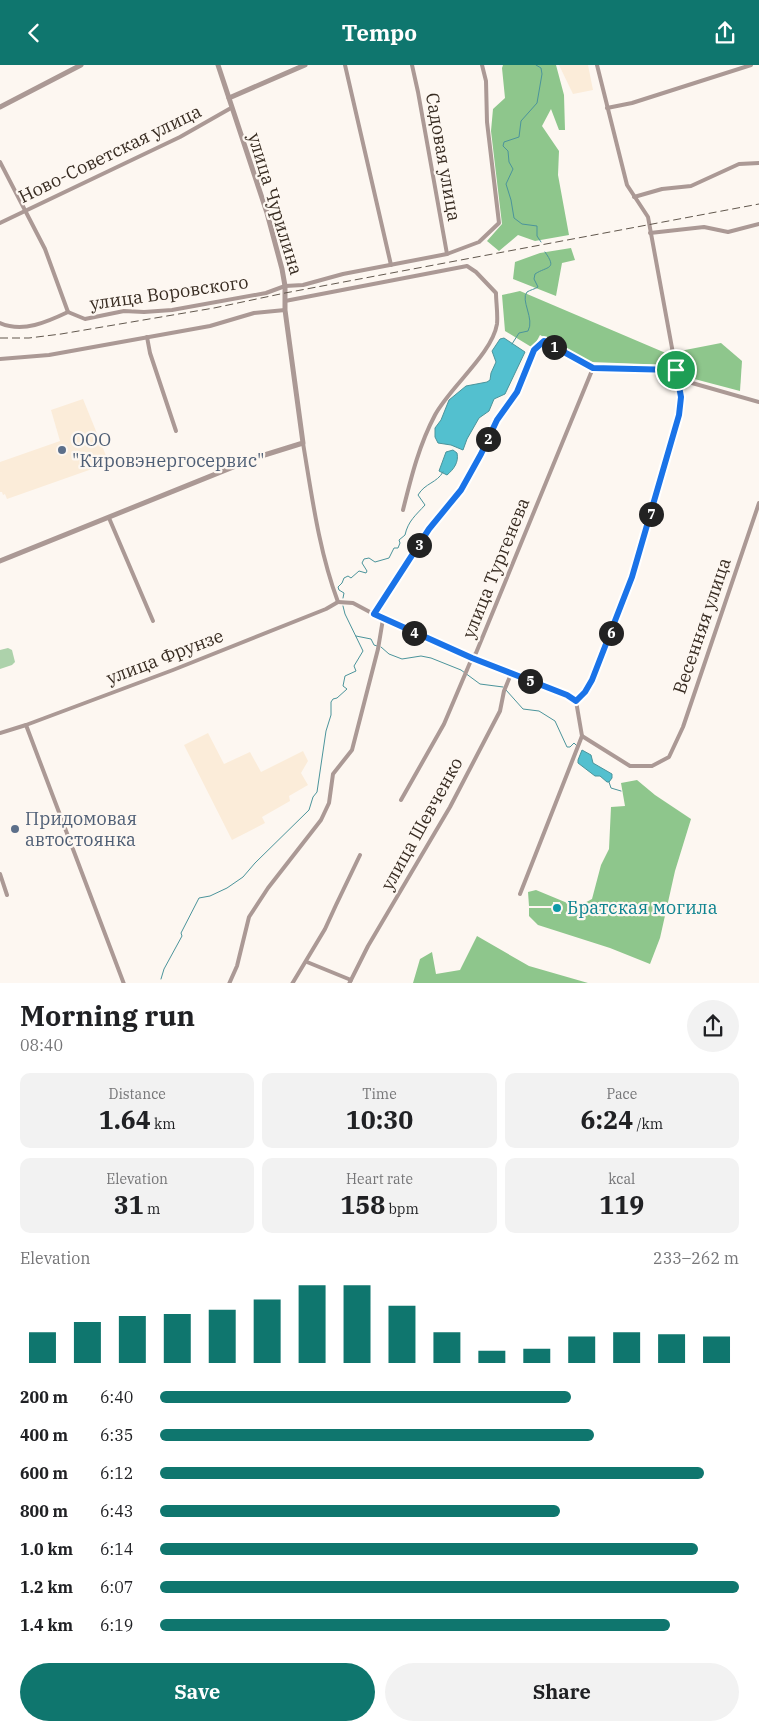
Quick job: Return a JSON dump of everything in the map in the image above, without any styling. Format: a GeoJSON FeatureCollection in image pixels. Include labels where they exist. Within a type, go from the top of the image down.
{"type":"FeatureCollection","features":[{"type":"Feature","properties":{"kind":"street"},"geometry":{"type":"LineString","coordinates":[[0,107],[81,65]]}},
{"type":"Feature","properties":{"kind":"street","name":"улица Чурилина"},"geometry":{"type":"LineString","coordinates":[[218,65],[267,213],[282,269],[285,286],[285,311],[303,443]]}},
{"type":"Feature","properties":{"kind":"street"},"geometry":{"type":"LineString","coordinates":[[229,99],[305,65]]}},
{"type":"Feature","properties":{"kind":"street"},"geometry":{"type":"LineString","coordinates":[[345,65],[391,265]]}},
{"type":"Feature","properties":{"kind":"street","name":"Садовая улица"},"geometry":{"type":"LineString","coordinates":[[412,65],[447,254]]}},
{"type":"Feature","properties":{"kind":"street","name":"улица Воровского"},"geometry":{"type":"LineString","coordinates":[[0,323],[18,328],[47,322],[68,312],[85,319],[124,311],[144,312],[172,309],[266,293],[285,286],[303,285],[343,274],[447,254],[479,243],[499,223],[487,121],[486,81],[482,65]]}},
{"type":"Feature","properties":{"kind":"street"},"geometry":{"type":"LineString","coordinates":[[576,701],[585,692],[592,680],[632,577],[679,415],[681,397],[648,217],[628,185],[597,65]]}},
{"type":"Feature","properties":{"kind":"street"},"geometry":{"type":"LineString","coordinates":[[607,108],[632,103],[751,65]]}},
{"type":"Feature","properties":{"kind":"street","name":"Ново-Советская улица"},"geometry":{"type":"LineString","coordinates":[[0,223],[180,137],[231,108]]}},
{"type":"Feature","properties":{"kind":"street"},"geometry":{"type":"LineString","coordinates":[[0,162],[45,249],[68,312]]}},
{"type":"Feature","properties":{"kind":"street"},"geometry":{"type":"LineString","coordinates":[[634,197],[662,189],[691,186],[739,164],[759,163]]}},
{"type":"Feature","properties":{"kind":"street"},"geometry":{"type":"LineString","coordinates":[[650,233],[704,227],[728,232],[759,224]]}},
{"type":"Feature","properties":{"kind":"street"},"geometry":{"type":"LineString","coordinates":[[285,301],[467,266],[476,272],[496,293],[497,324],[489,345],[446,398],[435,415],[413,469],[403,510]]}},
{"type":"Feature","properties":{"kind":"street","name":"улица Воровского"},"geometry":{"type":"LineString","coordinates":[[0,359],[49,355],[210,325],[254,313],[285,311]]}},
{"type":"Feature","properties":{"kind":"street"},"geometry":{"type":"LineString","coordinates":[[147,337],[150,353],[176,431]]}},
{"type":"Feature","properties":{"kind":"street"},"geometry":{"type":"LineString","coordinates":[[374,614],[429,529],[461,490],[497,420],[517,392],[534,350],[544,341],[593,368],[676,370]]}},
{"type":"Feature","properties":{"kind":"street","name":"улица Тургенева"},"geometry":{"type":"LineString","coordinates":[[401,800],[444,724],[472,658],[476,653],[593,368]]}},
{"type":"Feature","properties":{"kind":"street"},"geometry":{"type":"LineString","coordinates":[[678,379],[759,402]]}},
{"type":"Feature","properties":{"kind":"street"},"geometry":{"type":"LineString","coordinates":[[0,561],[258,457],[303,443],[325,564],[338,602],[353,603],[383,619],[472,658],[567,695],[576,701],[582,736],[520,895]]}},
{"type":"Feature","properties":{"kind":"street","name":"Весенняя улица"},"geometry":{"type":"LineString","coordinates":[[582,736],[630,766],[652,766],[668,757],[683,727],[759,503]]}},
{"type":"Feature","properties":{"kind":"street"},"geometry":{"type":"LineString","coordinates":[[109,518],[153,621]]}},
{"type":"Feature","properties":{"kind":"street","name":"улица Фрунзе"},"geometry":{"type":"LineString","coordinates":[[0,733],[26,725],[317,613],[338,602]]}},
{"type":"Feature","properties":{"kind":"street"},"geometry":{"type":"LineString","coordinates":[[229,983],[237,966],[249,917],[268,888],[321,820],[329,803],[334,774],[352,750],[378,649],[383,619]]}},
{"type":"Feature","properties":{"kind":"street","name":"улица Шевченко"},"geometry":{"type":"LineString","coordinates":[[350,982],[368,947],[450,807],[500,711],[504,691],[512,674]]}},
{"type":"Feature","properties":{"kind":"street"},"geometry":{"type":"LineString","coordinates":[[26,725],[124,983]]}},
{"type":"Feature","properties":{"kind":"street"},"geometry":{"type":"LineString","coordinates":[[292,983],[325,929],[360,855]]}},
{"type":"Feature","properties":{"kind":"street"},"geometry":{"type":"LineString","coordinates":[[0,874],[7,895]]}},
{"type":"Feature","properties":{"kind":"street"},"geometry":{"type":"LineString","coordinates":[[307,961],[350,982]]}},
{"type":"Feature","properties":{"kind":"shaded area"},"geometry":{"type":"Polygon","coordinates":[[[559,65],[588,65],[593,90],[573,94],[559,65]]]}},
{"type":"Feature","properties":{"kind":"shaded area"},"geometry":{"type":"Polygon","coordinates":[[[83,399],[109,463],[7,499],[5,494],[3,495],[0,492],[0,462],[60,441],[51,410],[83,399]]]}},
{"type":"Feature","properties":{"kind":"shaded area"},"geometry":{"type":"Polygon","coordinates":[[[208,733],[224,764],[250,752],[261,772],[303,751],[308,761],[301,773],[308,785],[289,796],[290,801],[262,817],[265,823],[232,840],[184,745],[208,733]]]}},
{"type":"Feature","properties":{"kind":"green space"},"geometry":{"type":"Polygon","coordinates":[[[503,65],[556,65],[564,95],[565,130],[559,130],[551,109],[542,126],[559,151],[558,175],[569,235],[535,241],[518,235],[499,251],[487,241],[502,224],[491,131],[493,109],[505,98],[503,65]]]}},
{"type":"Feature","properties":{"kind":"green space"},"geometry":{"type":"Polygon","coordinates":[[[571,248],[575,260],[562,263],[556,296],[513,279],[515,262],[540,253],[571,248]]]}},
{"type":"Feature","properties":{"kind":"green space"},"geometry":{"type":"Polygon","coordinates":[[[520,291],[668,354],[670,365],[591,362],[540,335],[533,348],[505,331],[502,295],[520,291]]]}},
{"type":"Feature","properties":{"kind":"green space"},"geometry":{"type":"Polygon","coordinates":[[[721,343],[742,361],[740,391],[683,376],[680,351],[721,343]]]}},
{"type":"Feature","properties":{"kind":"green space"},"geometry":{"type":"Polygon","coordinates":[[[8,648],[12,650],[15,662],[0,669],[0,650],[8,648]]]}},
{"type":"Feature","properties":{"kind":"green space"},"geometry":{"type":"Polygon","coordinates":[[[637,780],[655,795],[691,819],[675,871],[660,938],[650,964],[610,948],[538,925],[529,916],[529,908],[553,908],[553,914],[561,914],[560,902],[553,902],[553,906],[529,906],[528,892],[536,890],[577,907],[592,899],[601,865],[609,849],[611,807],[625,806],[621,783],[637,780]]]}},
{"type":"Feature","properties":{"kind":"green space"},"geometry":{"type":"Polygon","coordinates":[[[477,936],[529,966],[588,983],[413,983],[420,959],[432,952],[436,974],[460,970],[477,936]]]}},
{"type":"Feature","properties":{"kind":"water"},"geometry":{"type":"Polygon","coordinates":[[[504,338],[525,352],[505,394],[494,399],[489,411],[479,418],[463,450],[451,445],[438,443],[435,437],[435,428],[441,420],[449,400],[466,386],[490,380],[496,362],[492,351],[500,339],[504,338]]]}},
{"type":"Feature","properties":{"kind":"water"},"geometry":{"type":"Polygon","coordinates":[[[453,450],[457,453],[457,462],[447,475],[439,471],[446,452],[453,450]]]}},
{"type":"Feature","properties":{"kind":"water"},"geometry":{"type":"Polygon","coordinates":[[[582,750],[591,755],[593,763],[612,774],[609,782],[600,776],[595,776],[578,763],[582,750]]]}},
{"type":"Feature","properties":{"kind":"waterway"},"geometry":{"type":"LineString","coordinates":[[536,65],[541,68],[542,74],[537,103],[521,121],[519,137],[504,142],[503,146],[508,151],[509,162],[513,169],[506,184],[514,218],[522,224],[537,226],[537,236],[541,242]]}},
{"type":"Feature","properties":{"kind":"waterway"},"geometry":{"type":"LineString","coordinates":[[512,344],[519,333],[528,331],[530,326],[525,295],[527,292],[538,287],[534,279],[535,274],[551,265],[545,252]]}},
{"type":"Feature","properties":{"kind":"waterway"},"geometry":{"type":"LineString","coordinates":[[343,598],[344,593],[338,587],[344,578],[348,576],[351,578],[359,571],[366,573],[367,571],[362,563],[364,559],[369,558],[375,562],[389,558],[394,548],[398,548],[399,540],[405,535],[410,522],[425,505],[418,495],[424,488],[438,479],[443,472]]}},
{"type":"Feature","properties":{"kind":"waterway"},"geometry":{"type":"LineString","coordinates":[[161,979],[164,969],[182,936],[181,933],[199,898],[210,896],[227,888],[243,877],[309,810],[313,797],[317,792],[326,731],[331,715],[331,702],[347,689],[343,686],[345,676],[356,671],[354,666],[363,651],[343,606]]}},
{"type":"Feature","properties":{"kind":"waterway"},"geometry":{"type":"LineString","coordinates":[[356,636],[371,639],[374,645],[377,646]]}},
{"type":"Feature","properties":{"kind":"waterway"},"geometry":{"type":"LineString","coordinates":[[381,647],[389,654],[402,659],[421,656],[431,658],[461,670],[480,684],[503,687]]}},
{"type":"Feature","properties":{"kind":"waterway"},"geometry":{"type":"LineString","coordinates":[[506,690],[523,709],[539,711],[555,721],[567,747],[574,743],[577,746]]}},
{"type":"Feature","properties":{"kind":"waterway"},"geometry":{"type":"LineString","coordinates":[[609,782],[611,788],[621,791]]}},
{"type":"Feature","properties":{"kind":"railway"},"geometry":{"type":"LineString","coordinates":[[0,338],[29,338],[61,334],[214,308],[759,204]]}},
{"type":"Feature","properties":{"kind":"place","name":"ООО \"Кировэнергосервис\""},"geometry":{"type":"Point","coordinates":[62,450]}},
{"type":"Feature","properties":{"kind":"place","name":"Придомовая автостоянка"},"geometry":{"type":"Point","coordinates":[15,829]}},
{"type":"Feature","properties":{"kind":"place","name":"Братская могила"},"geometry":{"type":"Point","coordinates":[557,908]}},
{"type":"Feature","properties":{"kind":"route"},"geometry":{"type":"LineString","coordinates":[[544,341],[593,368],[676,370],[681,397],[679,415],[632,577],[592,680],[585,692],[576,701],[567,695],[472,658],[374,614],[429,529],[446,511],[461,490],[497,420],[517,392],[534,350],[544,341]]}}]}
